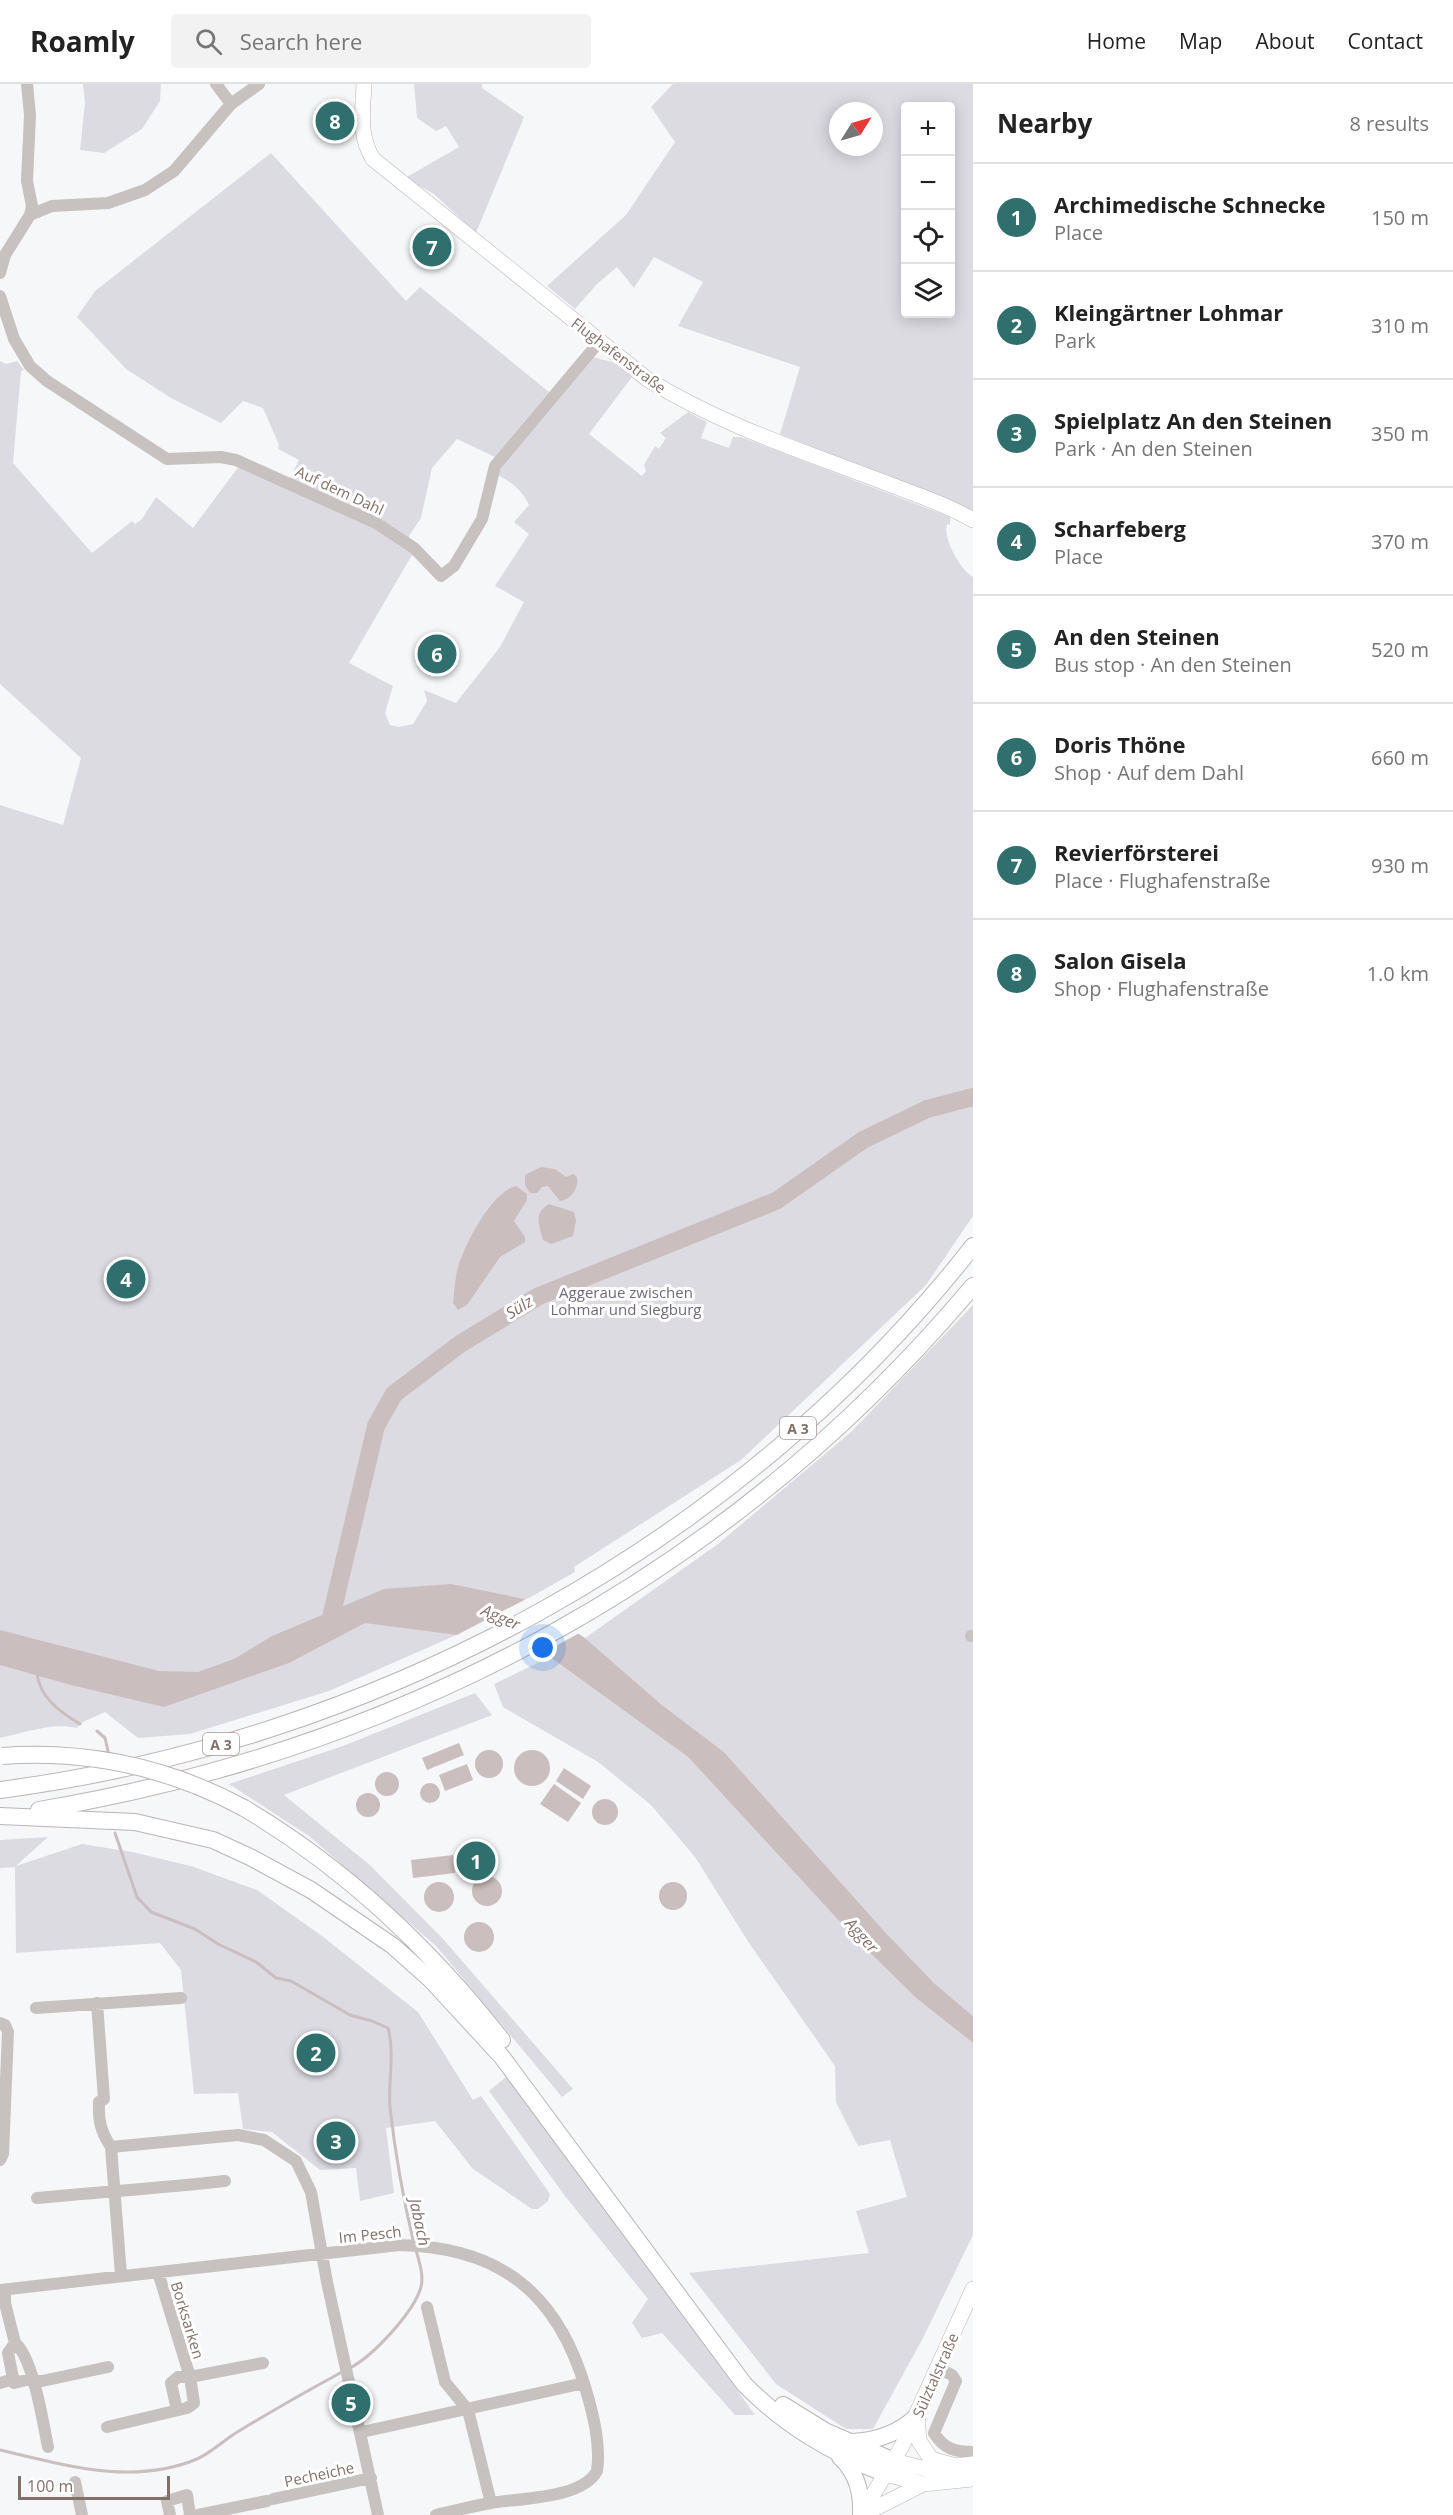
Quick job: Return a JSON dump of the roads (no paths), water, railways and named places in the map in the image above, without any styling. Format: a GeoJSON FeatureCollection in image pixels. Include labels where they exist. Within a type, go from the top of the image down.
{"type":"FeatureCollection","features":[{"type":"Feature","properties":{"kind":"highway","name":"A 3"},"geometry":{"type":"LineString","coordinates":[[0,1790],[96,1775],[189,1754],[303,1718],[432,1666],[513,1626],[596,1579],[711,1500],[820,1409],[920,1309],[973,1246]]}},
{"type":"Feature","properties":{"kind":"highway","name":"A 3"},"geometry":{"type":"LineString","coordinates":[[0,1816],[104,1799],[210,1774],[278,1754],[367,1722],[516,1654],[620,1594],[680,1554],[799,1462],[903,1364],[973,1286]]}},
{"type":"Feature","properties":{"kind":"highway"},"geometry":{"type":"LineString","coordinates":[[1,1756],[78,1756],[127,1763],[199,1786],[244,1808],[312,1852],[374,1902],[451,1980],[752,2376],[795,2414],[851,2442],[890,2467]]}},
{"type":"Feature","properties":{"kind":"highway"},"geometry":{"type":"LineString","coordinates":[[0,1816],[135,1822],[213,1840],[250,1857],[311,1890],[393,1947],[431,1980],[506,2054]]}},
{"type":"Feature","properties":{"kind":"highway"},"geometry":{"type":"LineString","coordinates":[[523,2075],[744,2384],[777,2415],[835,2452],[848,2464],[857,2479],[861,2497],[861,2515]]}},
{"type":"Feature","properties":{"kind":"highway"},"geometry":{"type":"LineString","coordinates":[[851,2442],[866,2441],[894,2433],[916,2416]]}},
{"type":"Feature","properties":{"kind":"highway"},"geometry":{"type":"LineString","coordinates":[[835,2452],[890,2467]]}},
{"type":"Feature","properties":{"kind":"main road","name":"Flughafenstraße"},"geometry":{"type":"LineString","coordinates":[[364,84],[362,131],[373,159],[647,379],[692,405],[973,520]]}},
{"type":"Feature","properties":{"kind":"main road","name":"Sülztalstraße"},"geometry":{"type":"LineString","coordinates":[[861,2515],[890,2467],[916,2416],[973,2289]]}},
{"type":"Feature","properties":{"kind":"main road"},"geometry":{"type":"LineString","coordinates":[[916,2416],[919,2441],[931,2459],[956,2466],[973,2464]]}},
{"type":"Feature","properties":{"kind":"main road"},"geometry":{"type":"LineString","coordinates":[[890,2467],[973,2471]]}},
{"type":"Feature","properties":{"kind":"main road"},"geometry":{"type":"LineString","coordinates":[[890,2467],[923,2484]]}},
{"type":"Feature","properties":{"kind":"main road"},"geometry":{"type":"LineString","coordinates":[[861,2515],[923,2484],[973,2479]]}},
{"type":"Feature","properties":{"kind":"street"},"geometry":{"type":"LineString","coordinates":[[0,273],[9,248],[30,215],[32,196],[27,181],[30,116],[27,84]]}},
{"type":"Feature","properties":{"kind":"street"},"geometry":{"type":"LineString","coordinates":[[216,84],[231,104]]}},
{"type":"Feature","properties":{"kind":"street"},"geometry":{"type":"LineString","coordinates":[[30,215],[52,206],[108,203],[145,190],[174,171],[231,104],[259,84]]}},
{"type":"Feature","properties":{"kind":"street"},"geometry":{"type":"LineString","coordinates":[[32,196],[52,206]]}},
{"type":"Feature","properties":{"kind":"street","name":"Auf dem Dahl"},"geometry":{"type":"LineString","coordinates":[[0,296],[10,331],[33,370],[167,459],[221,457],[236,460],[376,523],[414,548],[441,576],[454,566],[482,519],[495,466],[599,342]]}},
{"type":"Feature","properties":{"kind":"street"},"geometry":{"type":"LineString","coordinates":[[36,2008],[181,1998]]}},
{"type":"Feature","properties":{"kind":"street"},"geometry":{"type":"LineString","coordinates":[[97,2003],[104,2099],[99,2102],[98,2119],[102,2135],[111,2147],[121,2275]]}},
{"type":"Feature","properties":{"kind":"street"},"geometry":{"type":"LineString","coordinates":[[0,2160],[3,2154],[8,2032],[2,2024]]}},
{"type":"Feature","properties":{"kind":"street"},"geometry":{"type":"LineString","coordinates":[[111,2147],[238,2135],[264,2140],[296,2161],[311,2192],[378,2515]]}},
{"type":"Feature","properties":{"kind":"street"},"geometry":{"type":"LineString","coordinates":[[37,2198],[114,2193],[225,2181]]}},
{"type":"Feature","properties":{"kind":"street","name":"Im Pesch"},"geometry":{"type":"LineString","coordinates":[[3,2290],[121,2275],[414,2245],[472,2255],[510,2274],[541,2302],[566,2335],[592,2412],[597,2454],[597,2471],[593,2479],[567,2491],[491,2503]]}},
{"type":"Feature","properties":{"kind":"street","name":"Borksarken"},"geometry":{"type":"LineString","coordinates":[[158,2272],[190,2377],[194,2403],[177,2410],[171,2383],[178,2376],[190,2377],[263,2363]]}},
{"type":"Feature","properties":{"kind":"street"},"geometry":{"type":"LineString","coordinates":[[3,2290],[15,2343],[24,2350],[36,2390],[48,2447]]}},
{"type":"Feature","properties":{"kind":"street"},"geometry":{"type":"LineString","coordinates":[[427,2307],[446,2382],[468,2410],[491,2503],[436,2515]]}},
{"type":"Feature","properties":{"kind":"street"},"geometry":{"type":"LineString","coordinates":[[15,2343],[8,2353],[14,2383],[31,2379],[42,2381],[108,2367]]}},
{"type":"Feature","properties":{"kind":"street"},"geometry":{"type":"LineString","coordinates":[[938,2368],[952,2375],[956,2381],[934,2433],[947,2448],[956,2452],[973,2452]]}},
{"type":"Feature","properties":{"kind":"street"},"geometry":{"type":"LineString","coordinates":[[0,2382],[14,2379]]}},
{"type":"Feature","properties":{"kind":"street"},"geometry":{"type":"LineString","coordinates":[[362,2432],[584,2383]]}},
{"type":"Feature","properties":{"kind":"street"},"geometry":{"type":"LineString","coordinates":[[107,2427],[177,2410]]}},
{"type":"Feature","properties":{"kind":"street","name":"Pecheiche"},"geometry":{"type":"LineString","coordinates":[[198,2515],[371,2478]]}},
{"type":"Feature","properties":{"kind":"street"},"geometry":{"type":"LineString","coordinates":[[75,2482],[82,2515]]}},
{"type":"Feature","properties":{"kind":"street"},"geometry":{"type":"LineString","coordinates":[[170,2515],[167,2501],[187,2495],[190,2515]]}},
{"type":"Feature","properties":{"kind":"water"},"geometry":{"type":"Polygon","coordinates":[[[541,1167],[555,1169],[566,1177],[573,1174],[577,1177],[577,1185],[571,1196],[560,1201],[548,1186],[542,1187],[537,1193],[530,1193],[525,1185],[525,1175],[541,1167]]]}},
{"type":"Feature","properties":{"kind":"water"},"geometry":{"type":"Polygon","coordinates":[[[516,1186],[527,1194],[527,1200],[514,1221],[525,1237],[525,1242],[500,1257],[467,1305],[458,1310],[453,1303],[457,1271],[465,1248],[479,1222],[497,1198],[516,1186]]]}},
{"type":"Feature","properties":{"kind":"water"},"geometry":{"type":"Polygon","coordinates":[[[549,1204],[574,1212],[576,1221],[573,1236],[551,1244],[543,1240],[538,1219],[541,1211],[549,1204]]]}},
{"type":"Feature","properties":{"kind":"water","name":"Agger"},"geometry":{"type":"Polygon","coordinates":[[[451,1584],[524,1599],[585,1638],[662,1705],[724,1752],[885,1932],[934,1983],[973,2016],[973,2043],[916,1998],[852,1935],[688,1757],[550,1657],[457,1635],[365,1623],[289,1663],[164,1707],[0,1665],[0,1630],[159,1671],[198,1672],[234,1659],[272,1636],[384,1589],[451,1584]]]}},
{"type":"Feature","properties":{"kind":"water"},"geometry":{"type":"Polygon","coordinates":[[[459,1743],[464,1755],[427,1770],[422,1758],[459,1743]]]}},
{"type":"Feature","properties":{"kind":"water"},"geometry":{"type":"Polygon","coordinates":[[[489,1750],[499,1754],[503,1764],[499,1774],[489,1778],[479,1774],[475,1764],[479,1754],[489,1750]]]}},
{"type":"Feature","properties":{"kind":"water"},"geometry":{"type":"Polygon","coordinates":[[[532,1750],[545,1755],[550,1768],[545,1781],[532,1786],[519,1781],[514,1768],[519,1755],[532,1750]]]}},
{"type":"Feature","properties":{"kind":"water"},"geometry":{"type":"Polygon","coordinates":[[[467,1764],[473,1780],[445,1791],[439,1775],[467,1764]]]}},
{"type":"Feature","properties":{"kind":"water"},"geometry":{"type":"Polygon","coordinates":[[[564,1768],[591,1786],[583,1799],[556,1781],[564,1768]]]}},
{"type":"Feature","properties":{"kind":"water"},"geometry":{"type":"Polygon","coordinates":[[[387,1772],[396,1775],[399,1784],[396,1793],[387,1796],[378,1793],[375,1784],[378,1775],[387,1772]]]}},
{"type":"Feature","properties":{"kind":"water"},"geometry":{"type":"Polygon","coordinates":[[[426,1783],[434,1783],[440,1789],[440,1797],[434,1803],[426,1803],[420,1797],[420,1789],[426,1783]]]}},
{"type":"Feature","properties":{"kind":"water"},"geometry":{"type":"Polygon","coordinates":[[[554,1784],[581,1803],[568,1822],[540,1804],[554,1784]]]}},
{"type":"Feature","properties":{"kind":"water"},"geometry":{"type":"Polygon","coordinates":[[[368,1793],[373,1794],[379,1800],[379,1810],[373,1816],[368,1817],[363,1816],[357,1810],[356,1805],[357,1800],[363,1794],[368,1793]]]}},
{"type":"Feature","properties":{"kind":"water"},"geometry":{"type":"Polygon","coordinates":[[[605,1799],[614,1803],[618,1812],[614,1821],[605,1825],[596,1821],[592,1812],[596,1803],[605,1799]]]}},
{"type":"Feature","properties":{"kind":"water"},"geometry":{"type":"Polygon","coordinates":[[[453,1855],[455,1873],[413,1878],[411,1860],[453,1855]]]}},
{"type":"Feature","properties":{"kind":"water"},"geometry":{"type":"Polygon","coordinates":[[[487,1876],[497,1881],[502,1891],[497,1901],[487,1906],[477,1901],[472,1891],[477,1881],[487,1876]]]}},
{"type":"Feature","properties":{"kind":"water"},"geometry":{"type":"Polygon","coordinates":[[[439,1882],[449,1887],[454,1897],[449,1907],[439,1912],[429,1907],[424,1897],[429,1887],[439,1882]]]}},
{"type":"Feature","properties":{"kind":"water"},"geometry":{"type":"Polygon","coordinates":[[[673,1882],[683,1886],[687,1896],[683,1906],[673,1910],[663,1906],[659,1896],[663,1886],[673,1882]]]}},
{"type":"Feature","properties":{"kind":"water"},"geometry":{"type":"Polygon","coordinates":[[[479,1922],[489,1927],[494,1937],[489,1947],[479,1952],[469,1947],[464,1937],[469,1927],[479,1922]]]}},
{"type":"Feature","properties":{"kind":"waterway","name":"Sülz"},"geometry":{"type":"LineString","coordinates":[[329,1626],[376,1426],[394,1394],[460,1344],[539,1296],[776,1201],[863,1140],[927,1109],[973,1097]]}},
{"type":"Feature","properties":{"kind":"waterway","name":"Jabach"},"geometry":{"type":"LineString","coordinates":[[37,1673],[46,1697],[58,1709],[80,1724]]}},
{"type":"Feature","properties":{"kind":"waterway","name":"Jabach"},"geometry":{"type":"LineString","coordinates":[[97,1731],[105,1738],[108,1751]]}},
{"type":"Feature","properties":{"kind":"waterway","name":"Jabach"},"geometry":{"type":"LineString","coordinates":[[115,1833],[137,1897],[151,1912],[195,1929],[218,1944],[256,1962],[276,1978],[291,1981],[350,2015],[388,2028],[391,2047],[392,2124],[414,2244]]}},
{"type":"Feature","properties":{"kind":"waterway","name":"Jabach"},"geometry":{"type":"LineString","coordinates":[[350,2368],[381,2344],[402,2320],[417,2297],[422,2278],[416,2250]]}},
{"type":"Feature","properties":{"kind":"waterway","name":"Jabach"},"geometry":{"type":"LineString","coordinates":[[0,2450],[49,2462],[98,2470],[123,2472],[173,2467],[197,2459],[239,2431],[342,2372]]}},
{"type":"Feature","properties":{"kind":"place","name":"Salon Gisela"},"geometry":{"type":"Point","coordinates":[335,121]}},
{"type":"Feature","properties":{"kind":"place","name":"Revierförsterei"},"geometry":{"type":"Point","coordinates":[432,247]}},
{"type":"Feature","properties":{"kind":"place","name":"Doris Thöne"},"geometry":{"type":"Point","coordinates":[437,654]}},
{"type":"Feature","properties":{"kind":"place","name":"Scharfeberg"},"geometry":{"type":"Point","coordinates":[126,1279]}},
{"type":"Feature","properties":{"kind":"place","name":"Archimedische Schnecke"},"geometry":{"type":"Point","coordinates":[476,1861]}},
{"type":"Feature","properties":{"kind":"place","name":"Kleingärtner Lohmar"},"geometry":{"type":"Point","coordinates":[316,2053]}},
{"type":"Feature","properties":{"kind":"place","name":"Spielplatz An den Steinen"},"geometry":{"type":"Point","coordinates":[336,2141]}},
{"type":"Feature","properties":{"kind":"place","name":"An den Steinen"},"geometry":{"type":"Point","coordinates":[351,2403]}},
{"type":"Feature","properties":{"kind":"park label","name":"Aggeraue zwischen Lohmar und Siegburg"},"geometry":{"type":"Point","coordinates":[626,1300]}}]}
